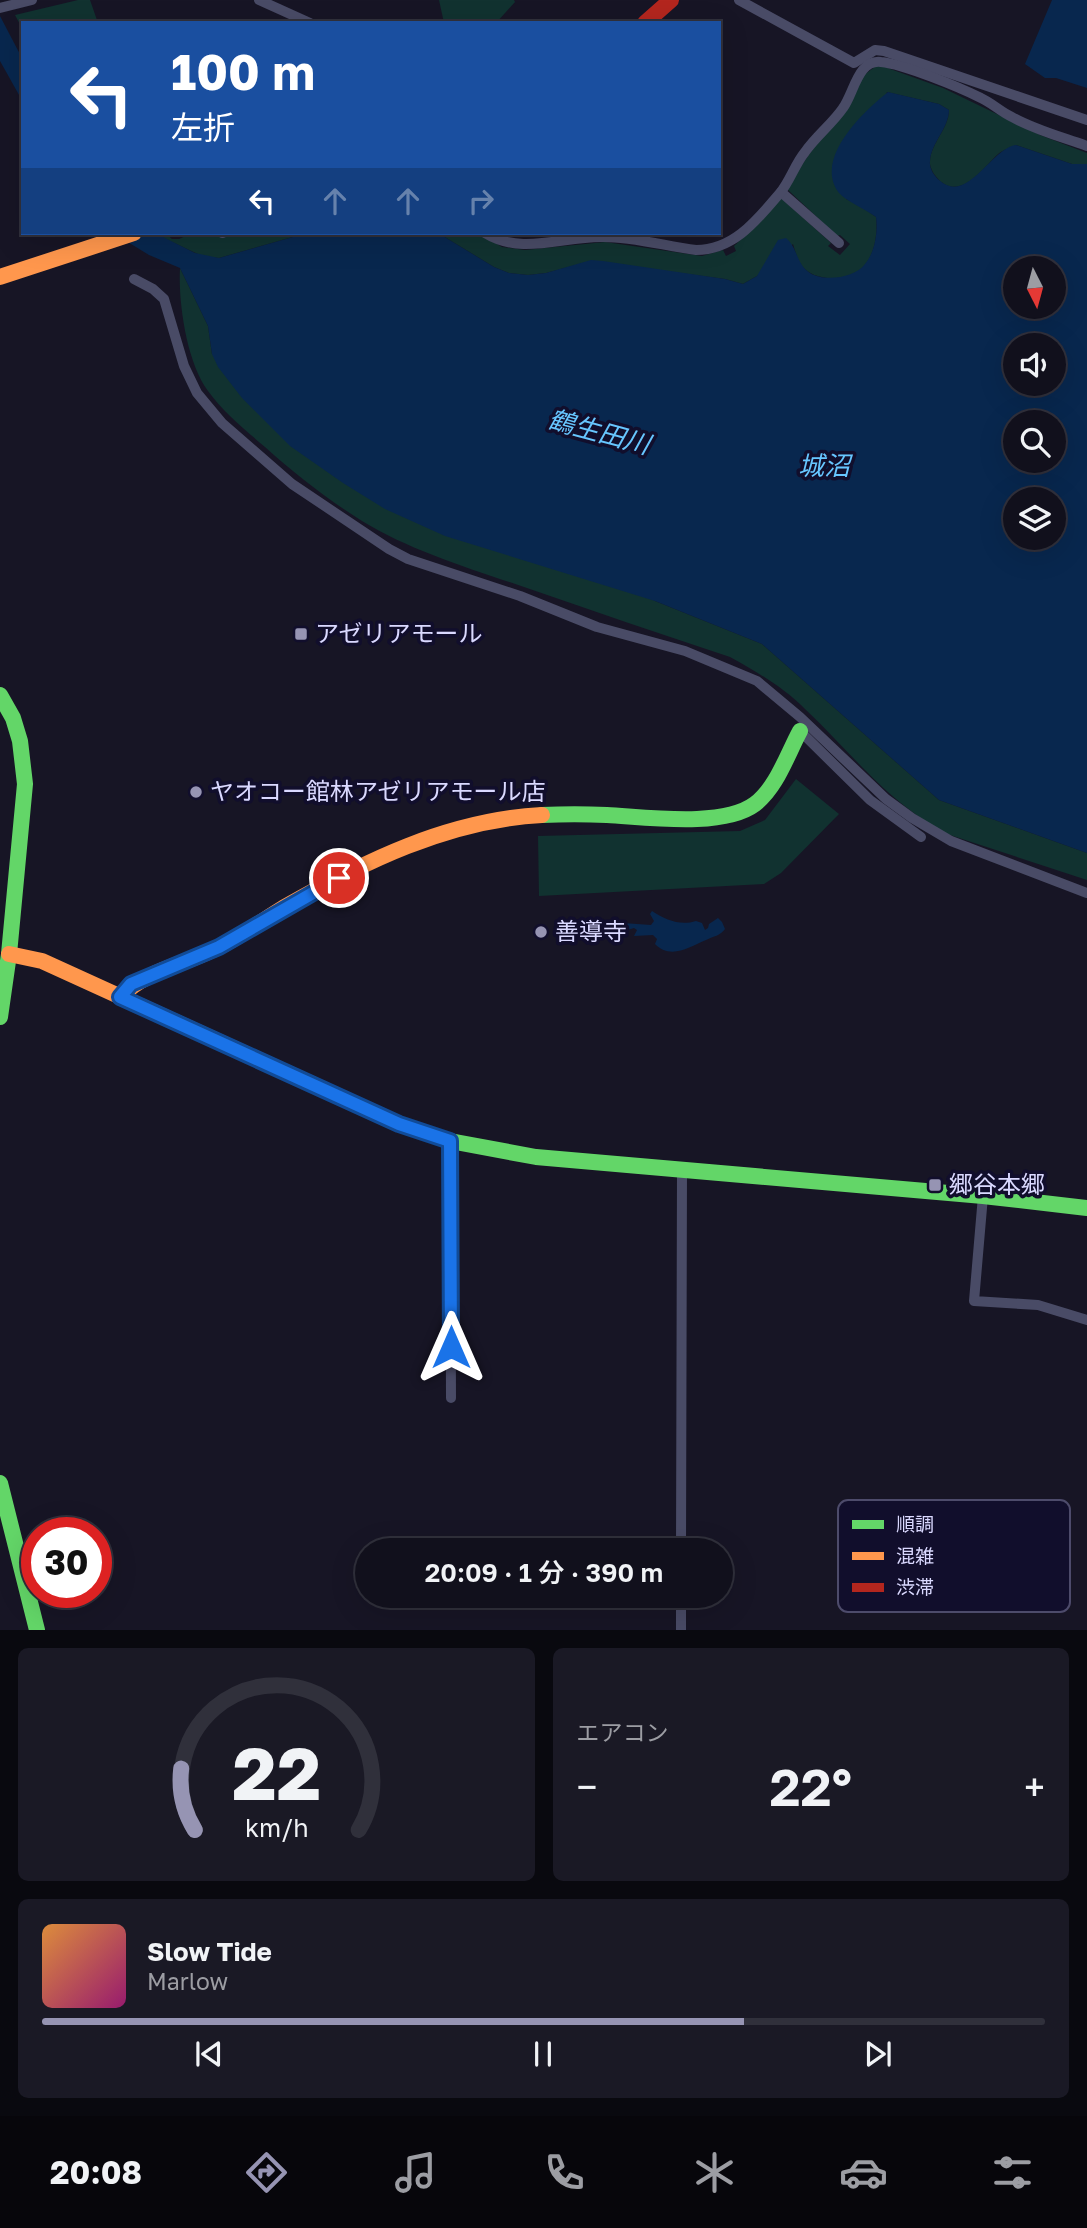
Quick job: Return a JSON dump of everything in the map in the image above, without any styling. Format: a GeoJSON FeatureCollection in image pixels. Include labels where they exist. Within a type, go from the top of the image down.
{"type":"FeatureCollection","features":[{"type":"Feature","properties":{"kind":"street"},"geometry":{"type":"LineString","coordinates":[[1,8],[32,0]]}},
{"type":"Feature","properties":{"kind":"street"},"geometry":{"type":"LineString","coordinates":[[259,0],[306,21]]}},
{"type":"Feature","properties":{"kind":"street"},"geometry":{"type":"LineString","coordinates":[[648,21],[671,0]]}},
{"type":"Feature","properties":{"kind":"street"},"geometry":{"type":"LineString","coordinates":[[739,0],[855,63],[875,50],[884,51],[1082,119]]}},
{"type":"Feature","properties":{"kind":"street"},"geometry":{"type":"LineString","coordinates":[[490,235],[523,245],[603,236],[709,250],[736,240],[781,191],[793,167],[845,106],[863,69],[872,62],[881,61],[912,71],[981,98],[1013,118],[1087,146]]}},
{"type":"Feature","properties":{"kind":"street"},"geometry":{"type":"LineString","coordinates":[[781,191],[839,243]]}},
{"type":"Feature","properties":{"kind":"street"},"geometry":{"type":"LineString","coordinates":[[0,277],[128,235]]}},
{"type":"Feature","properties":{"kind":"street"},"geometry":{"type":"LineString","coordinates":[[134,279],[153,289],[164,299],[184,366],[197,393],[222,423],[292,484],[388,549],[408,559],[520,596],[597,627],[685,652],[757,681],[886,799],[912,818],[951,841],[1087,892]]}},
{"type":"Feature","properties":{"kind":"street"},"geometry":{"type":"LineString","coordinates":[[0,695],[13,718],[20,741],[25,784],[4,954],[0,1017]]}},
{"type":"Feature","properties":{"kind":"street"},"geometry":{"type":"LineString","coordinates":[[120,997],[131,984],[219,947],[294,903],[387,853],[418,840],[498,819],[547,815],[668,819],[695,818],[743,810],[759,801],[800,731],[870,800],[921,837]]}},
{"type":"Feature","properties":{"kind":"street"},"geometry":{"type":"LineString","coordinates":[[4,954],[42,961],[399,1124],[450,1141],[536,1157],[983,1196],[1087,1208]]}},
{"type":"Feature","properties":{"kind":"street"},"geometry":{"type":"LineString","coordinates":[[450,1141],[451,1398]]}},
{"type":"Feature","properties":{"kind":"street"},"geometry":{"type":"LineString","coordinates":[[681,1538],[682,1169]]}},
{"type":"Feature","properties":{"kind":"street"},"geometry":{"type":"LineString","coordinates":[[983,1196],[974,1301],[1038,1306],[1087,1320]]}},
{"type":"Feature","properties":{"kind":"street"},"geometry":{"type":"LineString","coordinates":[[0,1483],[37,1629]]}},
{"type":"Feature","properties":{"kind":"street"},"geometry":{"type":"LineString","coordinates":[[681,1608],[681,1629]]}},
{"type":"Feature","properties":{"kind":"green space"},"geometry":{"type":"Polygon","coordinates":[[[78,0],[90,0],[97,21],[21,21],[21,26],[15,15],[78,0]]]}},
{"type":"Feature","properties":{"kind":"green space"},"geometry":{"type":"Polygon","coordinates":[[[439,0],[515,2],[498,21],[444,21],[439,0]]]}},
{"type":"Feature","properties":{"kind":"green space"},"geometry":{"type":"Polygon","coordinates":[[[876,66],[882,66],[943,88],[1040,135],[1087,153],[1087,164],[1072,164],[1016,145],[999,153],[963,185],[947,185],[935,176],[930,163],[933,148],[946,123],[949,110],[939,104],[887,92],[846,199],[876,217],[877,223],[871,255],[859,271],[851,275],[833,278],[807,271],[801,265],[793,244],[757,276],[743,284],[725,279],[591,261],[528,275],[509,273],[494,267],[441,235],[481,235],[502,247],[525,250],[605,242],[702,256],[723,250],[726,256],[736,251],[734,246],[780,197],[831,243],[828,246],[840,255],[850,244],[840,235],[837,236],[786,188],[864,75],[876,66]]]}},
{"type":"Feature","properties":{"kind":"green space"},"geometry":{"type":"Polygon","coordinates":[[[157,235],[179,239],[188,235],[300,235],[219,258],[202,256],[157,235]]]}},
{"type":"Feature","properties":{"kind":"green space"},"geometry":{"type":"Polygon","coordinates":[[[180,268],[208,326],[212,354],[655,601],[762,644],[939,800],[1087,853],[1087,880],[950,835],[928,823],[890,794],[797,701],[760,674],[730,657],[441,558],[400,541],[349,513],[276,457],[220,406],[208,391],[194,365],[185,332],[180,268]]]}},
{"type":"Feature","properties":{"kind":"green space"},"geometry":{"type":"Polygon","coordinates":[[[796,779],[839,814],[781,873],[764,884],[539,896],[538,836],[740,831],[765,820],[796,779]]]}},
{"type":"Feature","properties":{"kind":"water"},"geometry":{"type":"Polygon","coordinates":[[[1052,0],[1087,0],[1087,88],[1056,78],[1045,78],[1025,64],[1052,0]]]}},
{"type":"Feature","properties":{"kind":"water"},"geometry":{"type":"Polygon","coordinates":[[[0,16],[21,56],[21,98],[0,61],[0,16]]]}},
{"type":"Feature","properties":{"kind":"water","name":"城沼"},"geometry":{"type":"Polygon","coordinates":[[[888,92],[939,104],[949,110],[946,123],[933,148],[930,164],[935,176],[949,186],[959,186],[969,181],[997,155],[1016,145],[1072,164],[1087,164],[1087,853],[939,800],[762,644],[655,601],[445,536],[385,509],[343,483],[290,446],[242,398],[218,367],[212,354],[208,326],[180,268],[149,255],[116,235],[159,235],[195,253],[219,258],[300,235],[441,235],[494,267],[509,273],[546,273],[591,260],[725,279],[743,284],[757,276],[778,240],[786,238],[810,273],[823,277],[839,277],[854,273],[868,259],[875,242],[877,223],[876,217],[839,193],[833,180],[832,166],[836,151],[855,124],[888,92]]]}},
{"type":"Feature","properties":{"kind":"water"},"geometry":{"type":"Polygon","coordinates":[[[652,911],[673,921],[702,923],[705,930],[718,918],[725,929],[717,936],[674,952],[661,949],[655,944],[657,939],[653,935],[634,936],[637,930],[634,928],[621,932],[623,923],[651,925],[654,921],[650,914],[652,911]]]}},
{"type":"Feature","properties":{"kind":"traffic: fast"},"geometry":{"type":"LineString","coordinates":[[0,695],[13,718],[20,741],[25,784],[9,954],[0,1017]]}},
{"type":"Feature","properties":{"kind":"traffic: fast"},"geometry":{"type":"LineString","coordinates":[[542,815],[704,819],[741,811],[755,804],[769,789],[800,731]]}},
{"type":"Feature","properties":{"kind":"traffic: fast"},"geometry":{"type":"LineString","coordinates":[[312,1084],[399,1124],[450,1141],[536,1157],[983,1196],[1087,1208]]}},
{"type":"Feature","properties":{"kind":"traffic: fast"},"geometry":{"type":"LineString","coordinates":[[0,1483],[37,1630]]}},
{"type":"Feature","properties":{"kind":"traffic: slow"},"geometry":{"type":"LineString","coordinates":[[0,277],[128,235]]}},
{"type":"Feature","properties":{"kind":"traffic: slow"},"geometry":{"type":"LineString","coordinates":[[120,997],[142,980],[219,947],[313,891],[407,846],[473,825],[542,815]]}},
{"type":"Feature","properties":{"kind":"traffic: slow"},"geometry":{"type":"LineString","coordinates":[[9,954],[42,961],[312,1084]]}},
{"type":"Feature","properties":{"kind":"traffic: jam"},"geometry":{"type":"LineString","coordinates":[[647,21],[671,0]]}},
{"type":"Feature","properties":{"kind":"place","name":"アゼリアモール"},"geometry":{"type":"Point","coordinates":[301,634]}},
{"type":"Feature","properties":{"kind":"place","name":"ヤオコー館林アゼリアモール店"},"geometry":{"type":"Point","coordinates":[196,792]}},
{"type":"Feature","properties":{"kind":"place","name":"善導寺"},"geometry":{"type":"Point","coordinates":[541,932]}},
{"type":"Feature","properties":{"kind":"place","name":"郷谷本郷"},"geometry":{"type":"Point","coordinates":[935,1185]}},
{"type":"Feature","properties":{"kind":"route"},"geometry":{"type":"LineString","coordinates":[[339,878],[219,947],[131,984],[120,997],[399,1124],[450,1141],[451,1347]]}},
{"type":"Feature","properties":{"kind":"water label","name":"鶴生田川"},"geometry":{"type":"Point","coordinates":[599,432]}}]}
